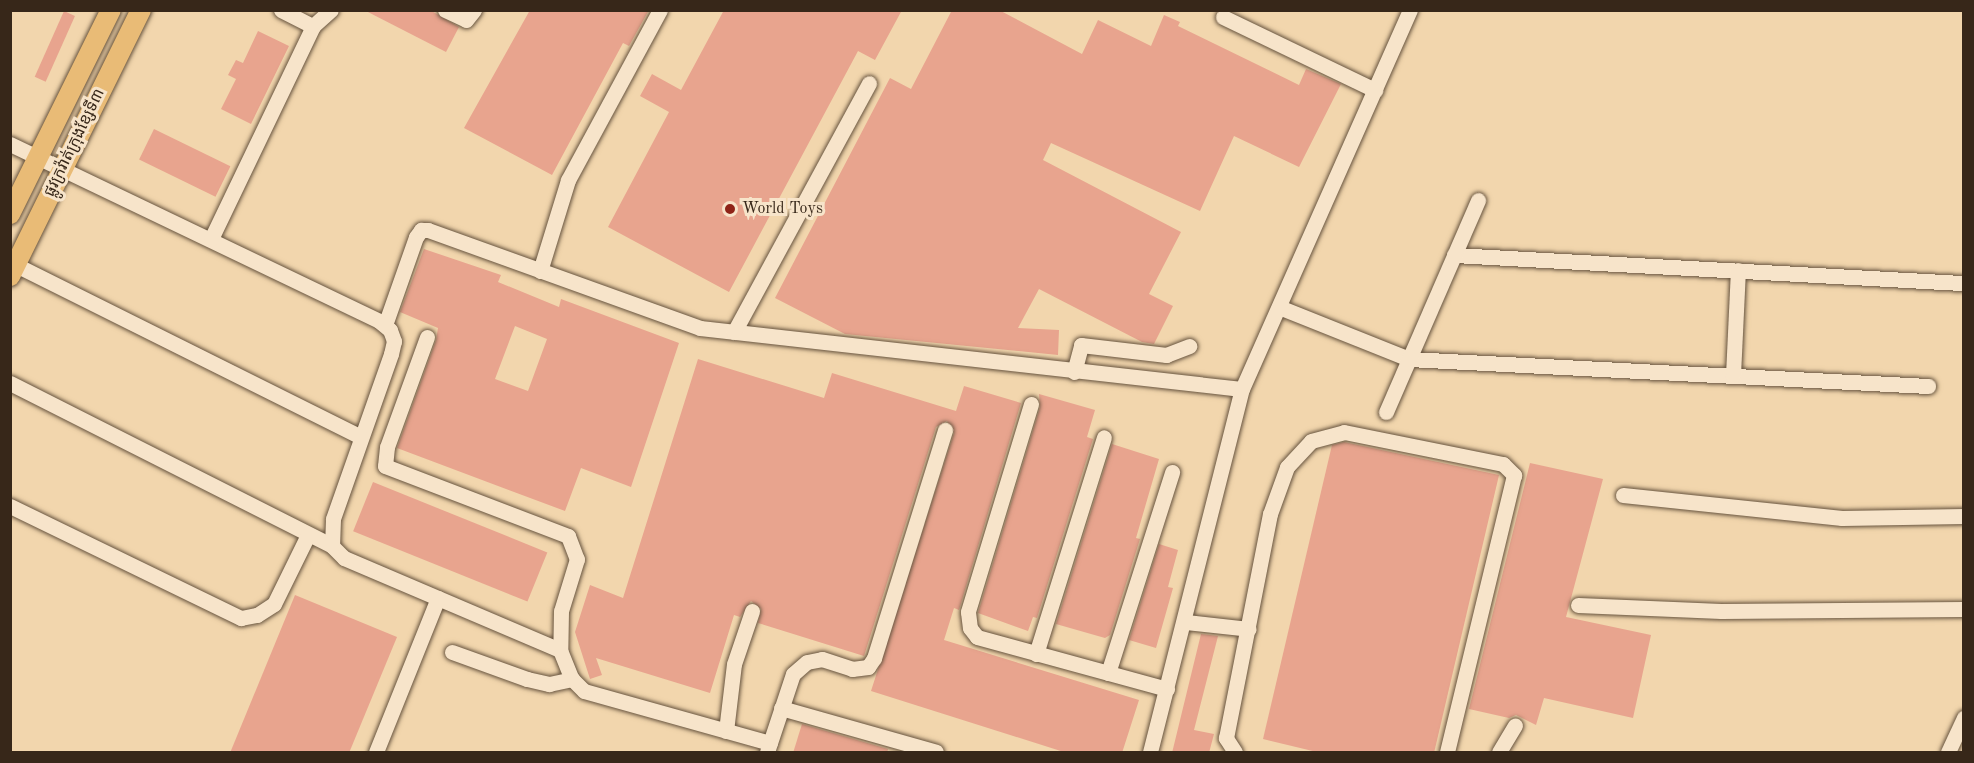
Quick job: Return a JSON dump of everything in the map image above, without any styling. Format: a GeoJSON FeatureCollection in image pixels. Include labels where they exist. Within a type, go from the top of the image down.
{"type":"FeatureCollection","features":[{"type":"Feature","properties":{"kind":"main road","name":"ផ្លូវក្រវ៉ាត់ក្រុងខ្សែទី៣"},"geometry":{"type":"LineString","coordinates":[[10,214],[111,10]]}},
{"type":"Feature","properties":{"kind":"main road","name":"ផ្លូវក្រវ៉ាត់ក្រុងខ្សែទី៣"},"geometry":{"type":"LineString","coordinates":[[13,270],[141,10]]}},
{"type":"Feature","properties":{"kind":"street"},"geometry":{"type":"LineString","coordinates":[[281,10],[313,26]]}},
{"type":"Feature","properties":{"kind":"street"},"geometry":{"type":"LineString","coordinates":[[211,239],[313,26],[331,10]]}},
{"type":"Feature","properties":{"kind":"street"},"geometry":{"type":"LineString","coordinates":[[445,10],[466,20],[474,10]]}},
{"type":"Feature","properties":{"kind":"street"},"geometry":{"type":"LineString","coordinates":[[540,271],[568,180],[660,10]]}},
{"type":"Feature","properties":{"kind":"street"},"geometry":{"type":"LineString","coordinates":[[1150,753],[1186,622],[1242,389],[1410,10]]}},
{"type":"Feature","properties":{"kind":"street"},"geometry":{"type":"LineString","coordinates":[[1223,17],[1376,90]]}},
{"type":"Feature","properties":{"kind":"street"},"geometry":{"type":"LineString","coordinates":[[734,332],[869,83]]}},
{"type":"Feature","properties":{"kind":"street"},"geometry":{"type":"LineString","coordinates":[[10,144],[386,325],[394,341],[391,354],[333,519],[332,546]]}},
{"type":"Feature","properties":{"kind":"street"},"geometry":{"type":"LineString","coordinates":[[1386,412],[1478,201]]}},
{"type":"Feature","properties":{"kind":"street"},"geometry":{"type":"LineString","coordinates":[[386,325],[421,230],[677,321],[734,332],[1074,372],[1242,389]]}},
{"type":"Feature","properties":{"kind":"street"},"geometry":{"type":"LineString","coordinates":[[1454,255],[1961,283]]}},
{"type":"Feature","properties":{"kind":"street"},"geometry":{"type":"LineString","coordinates":[[13,270],[361,437]]}},
{"type":"Feature","properties":{"kind":"street"},"geometry":{"type":"LineString","coordinates":[[1733,375],[1738,270]]}},
{"type":"Feature","properties":{"kind":"street"},"geometry":{"type":"LineString","coordinates":[[1279,307],[1409,359],[1928,386]]}},
{"type":"Feature","properties":{"kind":"street"},"geometry":{"type":"LineString","coordinates":[[427,337],[387,447],[385,466],[568,536],[577,559],[561,611],[560,650],[572,680],[597,696],[726,731],[769,748],[793,674],[807,662],[822,659],[852,669],[868,666],[874,658],[945,430]]}},
{"type":"Feature","properties":{"kind":"street"},"geometry":{"type":"LineString","coordinates":[[1074,372],[1081,345],[1166,355],[1190,346]]}},
{"type":"Feature","properties":{"kind":"street"},"geometry":{"type":"LineString","coordinates":[[10,384],[332,546],[344,558],[560,650]]}},
{"type":"Feature","properties":{"kind":"street"},"geometry":{"type":"LineString","coordinates":[[1031,404],[968,612],[970,628],[978,637],[1167,689]]}},
{"type":"Feature","properties":{"kind":"street"},"geometry":{"type":"LineString","coordinates":[[1236,753],[1226,738],[1250,629],[1270,514],[1287,467],[1311,441],[1344,432],[1510,468],[1514,475],[1448,753]]}},
{"type":"Feature","properties":{"kind":"street"},"geometry":{"type":"LineString","coordinates":[[1036,654],[1104,437]]}},
{"type":"Feature","properties":{"kind":"street"},"geometry":{"type":"LineString","coordinates":[[1108,673],[1172,472]]}},
{"type":"Feature","properties":{"kind":"street"},"geometry":{"type":"LineString","coordinates":[[1623,495],[1808,516],[1964,516]]}},
{"type":"Feature","properties":{"kind":"street"},"geometry":{"type":"LineString","coordinates":[[10,506],[241,618],[257,615],[273,604],[308,535]]}},
{"type":"Feature","properties":{"kind":"street"},"geometry":{"type":"LineString","coordinates":[[376,753],[438,598]]}},
{"type":"Feature","properties":{"kind":"street"},"geometry":{"type":"LineString","coordinates":[[1578,604],[1721,611],[1964,609]]}},
{"type":"Feature","properties":{"kind":"street"},"geometry":{"type":"LineString","coordinates":[[726,731],[734,664],[752,611]]}},
{"type":"Feature","properties":{"kind":"street"},"geometry":{"type":"LineString","coordinates":[[1186,622],[1250,629]]}},
{"type":"Feature","properties":{"kind":"street"},"geometry":{"type":"LineString","coordinates":[[452,652],[527,679],[549,684],[572,680]]}},
{"type":"Feature","properties":{"kind":"street"},"geometry":{"type":"LineString","coordinates":[[781,708],[936,753]]}},
{"type":"Feature","properties":{"kind":"street"},"geometry":{"type":"LineString","coordinates":[[1948,753],[1964,718]]}},
{"type":"Feature","properties":{"kind":"street"},"geometry":{"type":"LineString","coordinates":[[1499,753],[1515,725]]}},
{"type":"Feature","properties":{"kind":"building"},"geometry":{"type":"Polygon","coordinates":[[[364,10],[430,10],[459,27],[446,52],[364,10]]]}},
{"type":"Feature","properties":{"kind":"building"},"geometry":{"type":"Polygon","coordinates":[[[530,10],[649,10],[629,46],[623,43],[552,175],[464,128],[530,10]]]}},
{"type":"Feature","properties":{"kind":"building"},"geometry":{"type":"Polygon","coordinates":[[[724,10],[902,10],[875,60],[858,51],[729,292],[608,227],[669,112],[640,96],[652,74],[681,90],[724,10]]]}},
{"type":"Feature","properties":{"kind":"building"},"geometry":{"type":"Polygon","coordinates":[[[952,10],[999,10],[1082,54],[1098,20],[1151,46],[1164,15],[1180,22],[1178,26],[1299,85],[1306,69],[1341,84],[1299,167],[1234,136],[1200,211],[1051,143],[1043,160],[1181,232],[1149,294],[1173,306],[1154,344],[1142,342],[1039,289],[1018,328],[1059,330],[1058,355],[845,334],[775,298],[890,78],[911,89],[952,10]]]}},
{"type":"Feature","properties":{"kind":"building"},"geometry":{"type":"Polygon","coordinates":[[[64,11],[75,16],[46,82],[35,77],[64,11]]]}},
{"type":"Feature","properties":{"kind":"building"},"geometry":{"type":"Polygon","coordinates":[[[258,31],[289,46],[251,124],[221,109],[236,79],[228,75],[236,60],[243,63],[258,31]]]}},
{"type":"Feature","properties":{"kind":"building"},"geometry":{"type":"Polygon","coordinates":[[[154,129],[230,166],[215,197],[139,160],[154,129]]]}},
{"type":"Feature","properties":{"kind":"building"},"geometry":{"type":"Polygon","coordinates":[[[424,249],[501,275],[498,282],[559,307],[561,299],[679,343],[631,487],[581,468],[565,511],[397,448],[436,340],[438,328],[400,312],[424,249]],[[515,326],[495,379],[528,391],[547,339],[515,326]]]}},
{"type":"Feature","properties":{"kind":"building"},"geometry":{"type":"Polygon","coordinates":[[[698,359],[824,398],[832,373],[956,411],[964,386],[1021,403],[959,610],[954,608],[944,640],[1139,700],[1122,753],[1067,753],[871,691],[954,433],[947,421],[936,427],[864,656],[758,623],[761,609],[751,601],[740,617],[734,615],[710,693],[596,658],[602,675],[590,679],[575,632],[590,585],[623,598],[698,359]]]}},
{"type":"Feature","properties":{"kind":"building"},"geometry":{"type":"Polygon","coordinates":[[[1039,394],[1095,410],[1087,437],[1093,439],[1037,618],[1033,617],[1028,631],[978,613],[1040,407],[1039,394]]]}},
{"type":"Feature","properties":{"kind":"building"},"geometry":{"type":"Polygon","coordinates":[[[1344,442],[1499,475],[1434,753],[1321,753],[1263,739],[1332,445],[1344,442]]]}},
{"type":"Feature","properties":{"kind":"building"},"geometry":{"type":"Polygon","coordinates":[[[1112,444],[1159,459],[1136,538],[1140,539],[1110,635],[1105,638],[1056,624],[1112,444]]]}},
{"type":"Feature","properties":{"kind":"building"},"geometry":{"type":"Polygon","coordinates":[[[1530,463],[1603,479],[1566,617],[1651,635],[1633,718],[1544,698],[1536,725],[1516,715],[1509,718],[1469,709],[1530,463]]]}},
{"type":"Feature","properties":{"kind":"building"},"geometry":{"type":"Polygon","coordinates":[[[373,482],[547,552],[527,602],[353,531],[373,482]]]}},
{"type":"Feature","properties":{"kind":"building"},"geometry":{"type":"Polygon","coordinates":[[[1159,544],[1178,550],[1168,587],[1173,588],[1156,648],[1129,640],[1159,544]]]}},
{"type":"Feature","properties":{"kind":"building"},"geometry":{"type":"Polygon","coordinates":[[[295,595],[397,637],[349,753],[230,753],[295,595]]]}},
{"type":"Feature","properties":{"kind":"building"},"geometry":{"type":"Polygon","coordinates":[[[1201,634],[1218,636],[1194,730],[1214,734],[1209,753],[1172,753],[1201,634]]]}},
{"type":"Feature","properties":{"kind":"building"},"geometry":{"type":"Polygon","coordinates":[[[802,724],[888,749],[887,753],[793,753],[802,724]]]}},
{"type":"Feature","properties":{"kind":"place","name":"World Toys"},"geometry":{"type":"Point","coordinates":[730,209]}}]}
